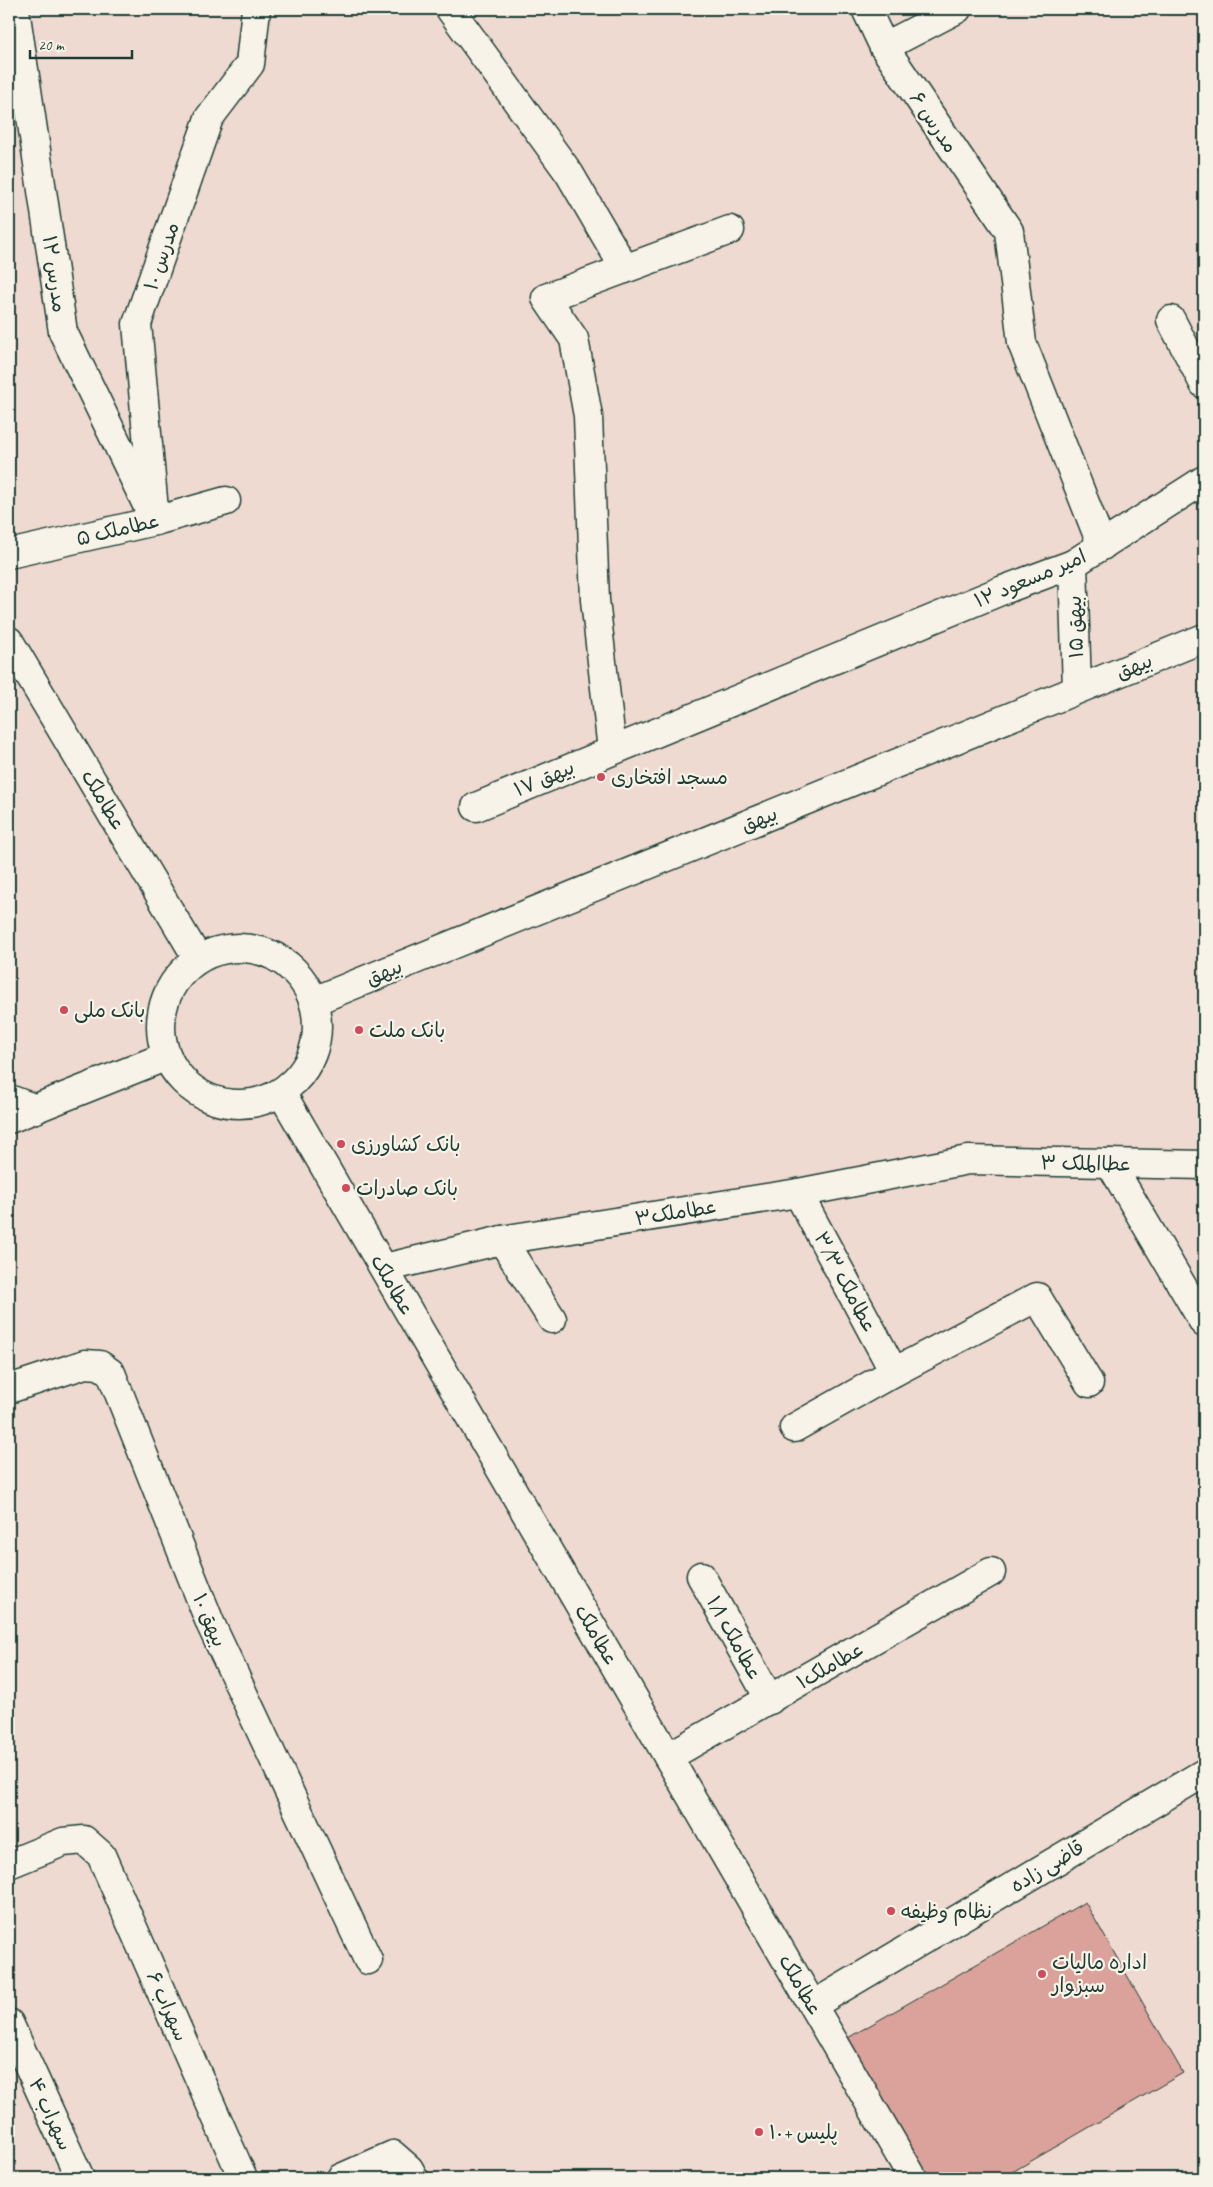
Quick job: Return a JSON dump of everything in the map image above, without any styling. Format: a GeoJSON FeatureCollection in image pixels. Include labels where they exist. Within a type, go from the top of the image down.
{"type":"FeatureCollection","features":[{"type":"Feature","properties":{"kind":"street","name":"مدرس ۱۲"},"geometry":{"type":"LineString","coordinates":[[15,9],[63,332],[155,521]]}},
{"type":"Feature","properties":{"kind":"street","name":"مدرس ۱۰"},"geometry":{"type":"LineString","coordinates":[[155,521],[138,324],[209,118],[250,64],[256,9]]}},
{"type":"Feature","properties":{"kind":"street"},"geometry":{"type":"LineString","coordinates":[[450,9],[569,173],[625,269]]}},
{"type":"Feature","properties":{"kind":"street","name":"مدرس ۶"},"geometry":{"type":"LineString","coordinates":[[866,9],[884,47],[1009,231],[1022,342],[1102,546]]}},
{"type":"Feature","properties":{"kind":"street"},"geometry":{"type":"LineString","coordinates":[[884,47],[957,9]]}},
{"type":"Feature","properties":{"kind":"street"},"geometry":{"type":"LineString","coordinates":[[612,750],[596,600],[588,416],[574,339],[546,298],[730,230]]}},
{"type":"Feature","properties":{"kind":"street"},"geometry":{"type":"LineString","coordinates":[[1171,320],[1204,384]]}},
{"type":"Feature","properties":{"kind":"street","name":"امیر مسعود ۱۲"},"geometry":{"type":"LineString","coordinates":[[612,750],[1004,590],[1073,564],[1204,480]]}},
{"type":"Feature","properties":{"kind":"street","name":"عطاملک ۵"},"geometry":{"type":"LineString","coordinates":[[9,554],[155,521],[226,501]]}},
{"type":"Feature","properties":{"kind":"street","name":"بیهق ۱۵"},"geometry":{"type":"LineString","coordinates":[[1073,564],[1077,689]]}},
{"type":"Feature","properties":{"kind":"street","name":"بیهق"},"geometry":{"type":"LineString","coordinates":[[314,1001],[1204,638]]}},
{"type":"Feature","properties":{"kind":"street","name":"عطاملک"},"geometry":{"type":"LineString","coordinates":[[9,641],[198,959]]}},
{"type":"Feature","properties":{"kind":"street","name":"بیهق ۱۷"},"geometry":{"type":"LineString","coordinates":[[476,807],[612,750]]}},
{"type":"Feature","properties":{"kind":"street"},"geometry":{"type":"LineString","coordinates":[[244,948],[267,952],[287,963],[304,980],[314,1001],[318,1024],[313,1050],[301,1074],[281,1092],[256,1102],[229,1103],[203,1095],[182,1079],[167,1056],[162,1035],[162,1013],[169,992],[181,973],[198,959],[220,950],[244,948]]}},
{"type":"Feature","properties":{"kind":"street"},"geometry":{"type":"LineString","coordinates":[[9,1119],[167,1056]]}},
{"type":"Feature","properties":{"kind":"street","name":"عطاملک"},"geometry":{"type":"LineString","coordinates":[[281,1092],[913,2178]]}},
{"type":"Feature","properties":{"kind":"street"},"geometry":{"type":"LineString","coordinates":[[9,1099],[36,1109]]}},
{"type":"Feature","properties":{"kind":"street","name":"عطاملک۳"},"geometry":{"type":"LineString","coordinates":[[384,1268],[502,1240],[798,1193],[968,1160]]}},
{"type":"Feature","properties":{"kind":"street","name":"عطاالملک ۳"},"geometry":{"type":"LineString","coordinates":[[968,1160],[1204,1166]]}},
{"type":"Feature","properties":{"kind":"street"},"geometry":{"type":"LineString","coordinates":[[1110,1164],[1204,1323]]}},
{"type":"Feature","properties":{"kind":"street","name":"عطاملک ۳/۳"},"geometry":{"type":"LineString","coordinates":[[798,1193],[894,1372]]}},
{"type":"Feature","properties":{"kind":"street"},"geometry":{"type":"LineString","coordinates":[[502,1240],[552,1319]]}},
{"type":"Feature","properties":{"kind":"street"},"geometry":{"type":"LineString","coordinates":[[794,1428],[894,1372],[1037,1297],[1089,1384]]}},
{"type":"Feature","properties":{"kind":"street","name":"بیهق ۱۰"},"geometry":{"type":"LineString","coordinates":[[9,1389],[85,1364],[100,1365],[111,1373],[211,1625],[368,1960]]}},
{"type":"Feature","properties":{"kind":"street","name":"عطاملک۱"},"geometry":{"type":"LineString","coordinates":[[668,1757],[991,1572]]}},
{"type":"Feature","properties":{"kind":"street","name":"عطاملک ۱/۱"},"geometry":{"type":"LineString","coordinates":[[701,1576],[770,1700]]}},
{"type":"Feature","properties":{"kind":"street","name":"قاضی زاده"},"geometry":{"type":"LineString","coordinates":[[813,2005],[1204,1773]]}},
{"type":"Feature","properties":{"kind":"street","name":"سهراب ۶"},"geometry":{"type":"LineString","coordinates":[[9,1864],[63,1842],[84,1840],[101,1855],[243,2178]]}},
{"type":"Feature","properties":{"kind":"street","name":"سهراب ۴"},"geometry":{"type":"LineString","coordinates":[[9,2023],[80,2178]]}},
{"type":"Feature","properties":{"kind":"street"},"geometry":{"type":"LineString","coordinates":[[342,2178],[393,2155],[409,2169],[414,2178]]}},
{"type":"Feature","properties":{"kind":"building","name":"اداره مالیات سبزوار"},"geometry":{"type":"Polygon","coordinates":[[[1085,1902],[1183,2073],[1002,2178],[914,2178],[832,2047],[1085,1902]]]}},
{"type":"Feature","properties":{"kind":"place","name":"مسجد افتخاری"},"geometry":{"type":"Point","coordinates":[601,777]}},
{"type":"Feature","properties":{"kind":"place","name":"بانک ملی"},"geometry":{"type":"Point","coordinates":[64,1010]}},
{"type":"Feature","properties":{"kind":"place","name":"بانک ملت"},"geometry":{"type":"Point","coordinates":[359,1030]}},
{"type":"Feature","properties":{"kind":"place","name":"بانک کشاورزی"},"geometry":{"type":"Point","coordinates":[341,1144]}},
{"type":"Feature","properties":{"kind":"place","name":"بانک صادرات"},"geometry":{"type":"Point","coordinates":[346,1188]}},
{"type":"Feature","properties":{"kind":"place","name":"نظام وظیفه"},"geometry":{"type":"Point","coordinates":[891,1911]}},
{"type":"Feature","properties":{"kind":"place","name":"اداره مالیات سبزوار"},"geometry":{"type":"Point","coordinates":[1042,1974]}},
{"type":"Feature","properties":{"kind":"place","name":"پلیس +۱۰"},"geometry":{"type":"Point","coordinates":[759,2132]}}]}
